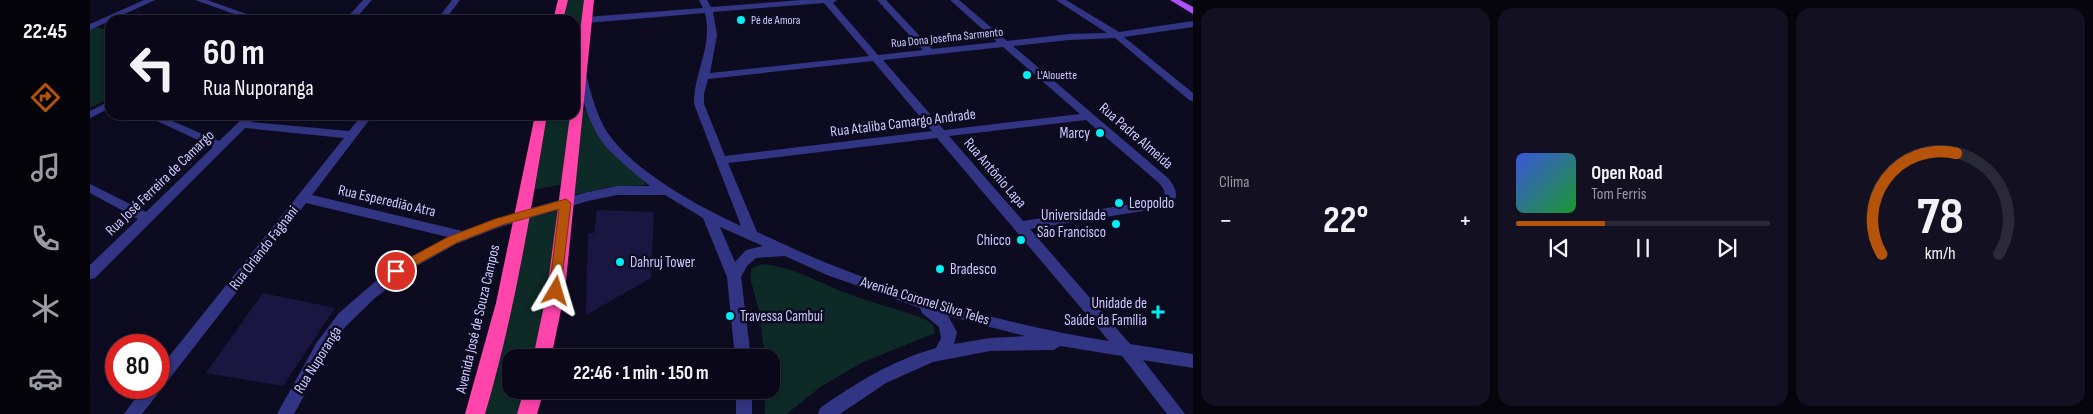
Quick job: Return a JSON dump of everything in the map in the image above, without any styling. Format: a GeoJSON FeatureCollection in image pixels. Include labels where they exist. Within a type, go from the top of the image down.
{"type":"FeatureCollection","features":[{"type":"Feature","properties":{"kind":"highway"},"geometry":{"type":"LineString","coordinates":[[559,15],[563,0]]}},
{"type":"Feature","properties":{"kind":"highway"},"geometry":{"type":"LineString","coordinates":[[580,71],[589,0]]}},
{"type":"Feature","properties":{"kind":"highway","name":"Avenida José de Souza Campos"},"geometry":{"type":"LineString","coordinates":[[475,414],[488,373],[503,309],[539,120]]}},
{"type":"Feature","properties":{"kind":"highway"},"geometry":{"type":"LineString","coordinates":[[544,349],[556,291],[575,120]]}},
{"type":"Feature","properties":{"kind":"highway"},"geometry":{"type":"LineString","coordinates":[[527,414],[531,399]]}},
{"type":"Feature","properties":{"kind":"main road"},"geometry":{"type":"LineString","coordinates":[[1174,0],[1193,11]]}},
{"type":"Feature","properties":{"kind":"street"},"geometry":{"type":"LineString","coordinates":[[117,15],[151,0]]}},
{"type":"Feature","properties":{"kind":"street"},"geometry":{"type":"LineString","coordinates":[[199,0],[245,15]]}},
{"type":"Feature","properties":{"kind":"street"},"geometry":{"type":"LineString","coordinates":[[353,15],[366,0]]}},
{"type":"Feature","properties":{"kind":"street"},"geometry":{"type":"LineString","coordinates":[[444,15],[456,0]]}},
{"type":"Feature","properties":{"kind":"street"},"geometry":{"type":"LineString","coordinates":[[586,20],[706,5],[829,0]]}},
{"type":"Feature","properties":{"kind":"street","name":"Rua Antônio Lapa"},"geometry":{"type":"LineString","coordinates":[[829,0],[939,134],[1125,349],[1177,414]]}},
{"type":"Feature","properties":{"kind":"street"},"geometry":{"type":"LineString","coordinates":[[881,0],[930,52]]}},
{"type":"Feature","properties":{"kind":"street","name":"Rua Padre Almeida"},"geometry":{"type":"LineString","coordinates":[[954,0],[1171,188],[1170,199],[1162,204],[1019,226]]}},
{"type":"Feature","properties":{"kind":"street"},"geometry":{"type":"LineString","coordinates":[[1060,0],[1117,35],[1193,98]]}},
{"type":"Feature","properties":{"kind":"street"},"geometry":{"type":"LineString","coordinates":[[706,5],[713,19],[714,34],[700,104],[752,236]]}},
{"type":"Feature","properties":{"kind":"street"},"geometry":{"type":"LineString","coordinates":[[90,26],[105,20]]}},
{"type":"Feature","properties":{"kind":"street"},"geometry":{"type":"LineString","coordinates":[[101,22],[105,23]]}},
{"type":"Feature","properties":{"kind":"street","name":"Rua Dona Josefina Sarmento"},"geometry":{"type":"LineString","coordinates":[[704,77],[1007,44],[1117,35],[1193,24]]}},
{"type":"Feature","properties":{"kind":"street","name":"Avenida Coronel Silva Teles"},"geometry":{"type":"LineString","coordinates":[[580,71],[590,107],[601,131],[614,148],[632,166],[672,195],[715,219],[871,287],[918,302],[1082,344],[1125,349],[1193,361]]}},
{"type":"Feature","properties":{"kind":"street"},"geometry":{"type":"LineString","coordinates":[[90,115],[105,107]]}},
{"type":"Feature","properties":{"kind":"street","name":"Rua Ataliba Camargo Andrade"},"geometry":{"type":"LineString","coordinates":[[721,160],[1089,116]]}},
{"type":"Feature","properties":{"kind":"street"},"geometry":{"type":"LineString","coordinates":[[160,120],[220,146]]}},
{"type":"Feature","properties":{"kind":"street","name":"Rua José Ferreira de Camargo"},"geometry":{"type":"LineString","coordinates":[[90,274],[247,120]]}},
{"type":"Feature","properties":{"kind":"street","name":"Rua Orlando Fagnani"},"geometry":{"type":"LineString","coordinates":[[170,367],[364,120]]}},
{"type":"Feature","properties":{"kind":"street"},"geometry":{"type":"LineString","coordinates":[[243,124],[352,135]]}},
{"type":"Feature","properties":{"kind":"street"},"geometry":{"type":"LineString","coordinates":[[90,188],[147,218]]}},
{"type":"Feature","properties":{"kind":"street","name":"Avenida Coronel Silva Teles"},"geometry":{"type":"LineString","coordinates":[[566,203],[596,193],[616,189],[648,189],[672,195]]}},
{"type":"Feature","properties":{"kind":"street","name":"Rua Esperedião Atra"},"geometry":{"type":"LineString","coordinates":[[304,198],[463,236]]}},
{"type":"Feature","properties":{"kind":"street","name":"Rua Nuporanga"},"geometry":{"type":"LineString","coordinates":[[285,414],[337,326],[356,306],[396,271],[441,244],[566,203]]}},
{"type":"Feature","properties":{"kind":"street"},"geometry":{"type":"LineString","coordinates":[[740,207],[715,219],[734,277],[742,349]]}},
{"type":"Feature","properties":{"kind":"street"},"geometry":{"type":"LineString","coordinates":[[734,277],[740,261],[747,254],[770,251],[790,253]]}},
{"type":"Feature","properties":{"kind":"street"},"geometry":{"type":"LineString","coordinates":[[918,302],[939,317],[946,324],[950,332],[950,340],[942,352]]}},
{"type":"Feature","properties":{"kind":"street"},"geometry":{"type":"LineString","coordinates":[[826,414],[854,392],[895,370],[942,352],[990,343],[1082,344]]}},
{"type":"Feature","properties":{"kind":"street"},"geometry":{"type":"LineString","coordinates":[[132,414],[144,399]]}},
{"type":"Feature","properties":{"kind":"street"},"geometry":{"type":"LineString","coordinates":[[744,399],[744,414]]}},
{"type":"Feature","properties":{"kind":"green space"},"geometry":{"type":"Polygon","coordinates":[[[567,0],[586,0],[580,47],[580,15],[563,15],[567,0]]]}},
{"type":"Feature","properties":{"kind":"green space"},"geometry":{"type":"Polygon","coordinates":[[[98,27],[105,30],[105,100],[90,108],[90,30],[98,27]]]}},
{"type":"Feature","properties":{"kind":"green space"},"geometry":{"type":"Polygon","coordinates":[[[587,110],[642,177],[646,185],[608,187],[575,195],[580,111],[587,110]]]}},
{"type":"Feature","properties":{"kind":"green space"},"geometry":{"type":"Polygon","coordinates":[[[544,120],[570,120],[564,184],[532,190],[544,120]]]}},
{"type":"Feature","properties":{"kind":"green space"},"geometry":{"type":"Polygon","coordinates":[[[557,211],[545,321],[537,349],[502,349],[502,399],[525,399],[521,414],[484,414],[527,219],[557,211]]]}},
{"type":"Feature","properties":{"kind":"green space"},"geometry":{"type":"Polygon","coordinates":[[[762,264],[784,268],[846,293],[920,317],[932,325],[935,333],[861,363],[819,388],[787,414],[765,414],[765,399],[780,399],[780,349],[764,349],[759,311],[750,277],[752,268],[762,264]]]}},
{"type":"Feature","properties":{"kind":"building","name":"Dahruj Tower"},"geometry":{"type":"Polygon","coordinates":[[[597,210],[654,212],[651,278],[586,315],[588,233],[594,233],[597,210]]]}},
{"type":"Feature","properties":{"kind":"building"},"geometry":{"type":"Polygon","coordinates":[[[263,293],[335,308],[283,386],[206,373],[263,293]]]}},
{"type":"Feature","properties":{"kind":"place","name":"Pé de Amora"},"geometry":{"type":"Point","coordinates":[741,20]}},
{"type":"Feature","properties":{"kind":"place","name":"L'Alouette"},"geometry":{"type":"Point","coordinates":[1027,75]}},
{"type":"Feature","properties":{"kind":"place","name":"Marcy"},"geometry":{"type":"Point","coordinates":[1100,133]}},
{"type":"Feature","properties":{"kind":"place","name":"Leopoldo"},"geometry":{"type":"Point","coordinates":[1119,203]}},
{"type":"Feature","properties":{"kind":"place","name":"Universidade São Francisco"},"geometry":{"type":"Point","coordinates":[1116,224]}},
{"type":"Feature","properties":{"kind":"place","name":"Chicco"},"geometry":{"type":"Point","coordinates":[1021,240]}},
{"type":"Feature","properties":{"kind":"place","name":"Dahruj Tower"},"geometry":{"type":"Point","coordinates":[620,262]}},
{"type":"Feature","properties":{"kind":"place","name":"Bradesco"},"geometry":{"type":"Point","coordinates":[940,269]}},
{"type":"Feature","properties":{"kind":"place","name":"Unidade de Saúde da Família"},"geometry":{"type":"Point","coordinates":[1158,312]}},
{"type":"Feature","properties":{"kind":"place","name":"Travessa Cambuí"},"geometry":{"type":"Point","coordinates":[730,316]}},
{"type":"Feature","properties":{"kind":"route"},"geometry":{"type":"LineString","coordinates":[[396,271],[441,244],[499,222],[566,203],[556,291]]}}]}
